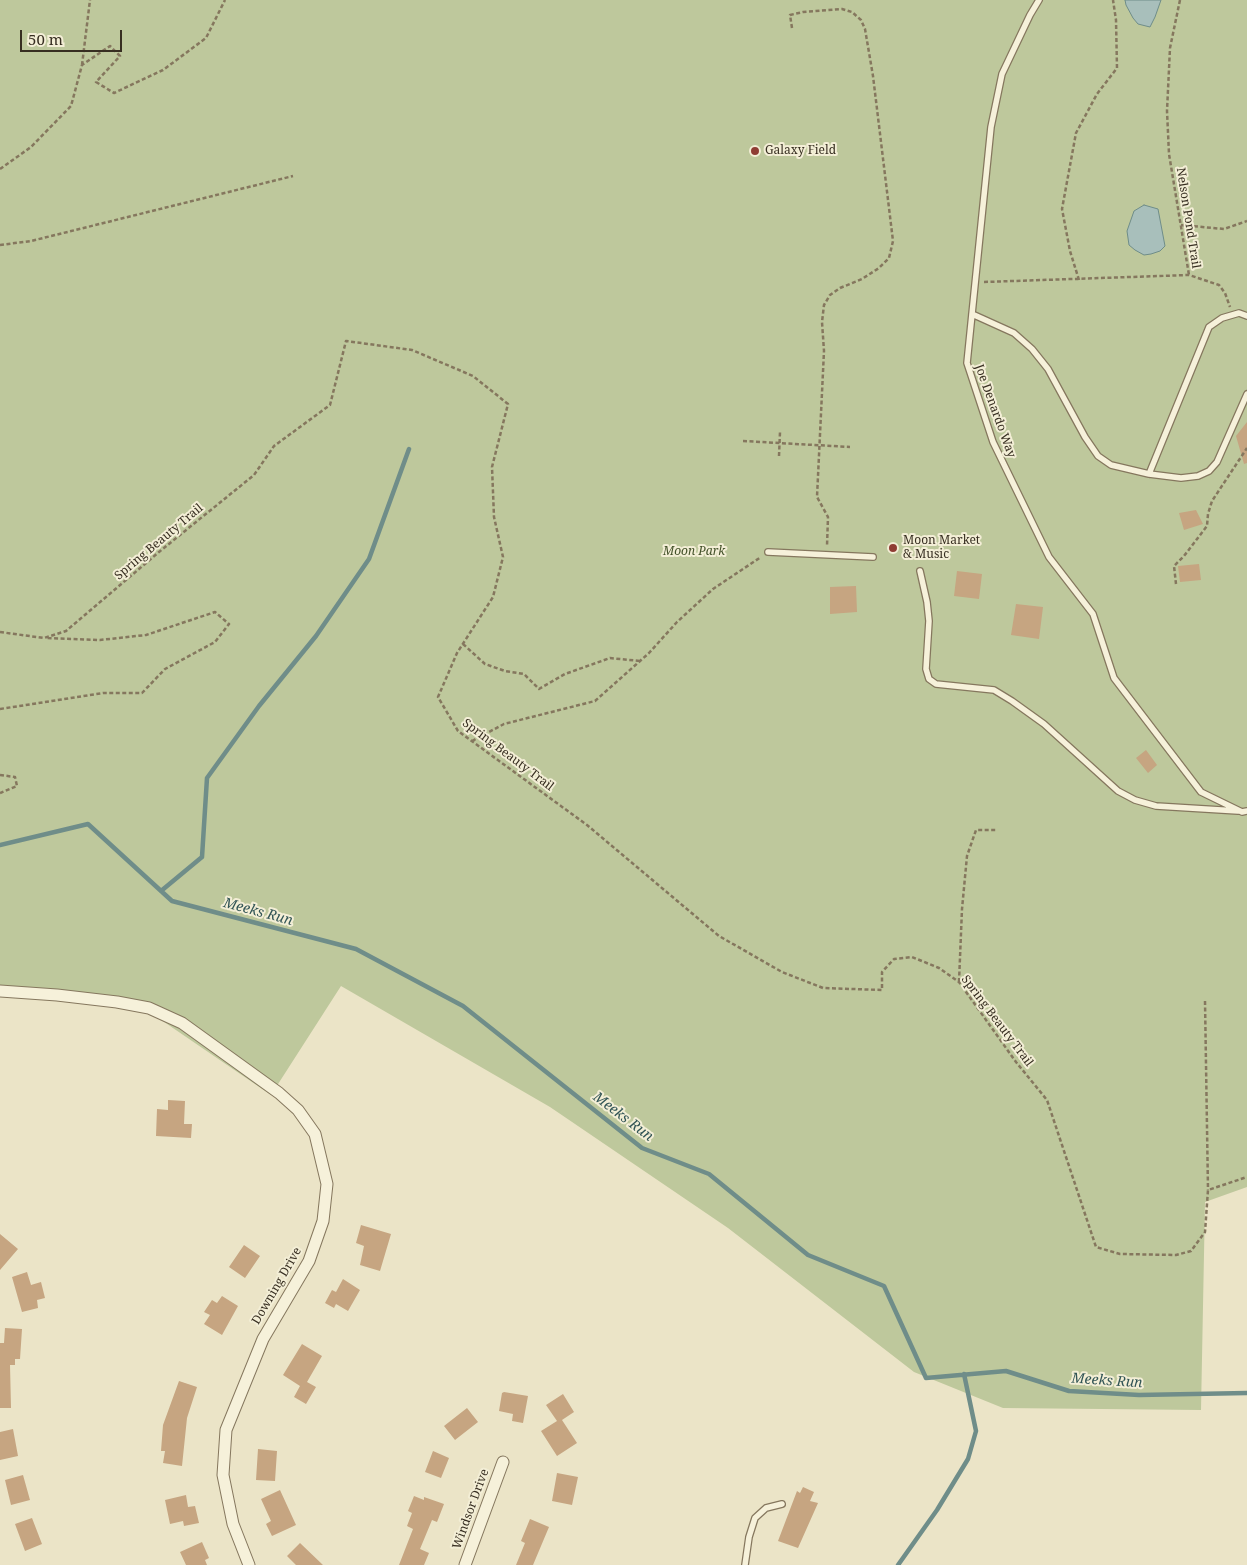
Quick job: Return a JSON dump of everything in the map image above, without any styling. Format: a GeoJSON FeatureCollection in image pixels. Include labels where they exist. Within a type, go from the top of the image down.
{"type":"FeatureCollection","features":[{"type":"Feature","properties":{"kind":"street","name":"Downing Drive"},"geometry":{"type":"LineString","coordinates":[[0,991],[117,1002],[149,1008],[174,1019],[279,1093],[298,1110],[316,1134],[328,1184],[323,1221],[309,1262],[263,1339],[226,1430],[223,1475],[233,1524],[249,1565]]}},
{"type":"Feature","properties":{"kind":"street","name":"Windsor Drive"},"geometry":{"type":"LineString","coordinates":[[465,1565],[503,1462]]}},
{"type":"Feature","properties":{"kind":"lane","name":"Joe Denardo Way"},"geometry":{"type":"LineString","coordinates":[[1039,0],[1002,74],[991,127],[967,362],[993,442],[1049,557],[1092,614],[1114,678],[1201,792],[1245,812]]}},
{"type":"Feature","properties":{"kind":"lane"},"geometry":{"type":"LineString","coordinates":[[972,314],[1014,334],[1032,349],[1048,369],[1085,437],[1098,456],[1111,465],[1149,474],[1181,478],[1198,476],[1209,471],[1217,462],[1247,394]]}},
{"type":"Feature","properties":{"kind":"lane"},"geometry":{"type":"LineString","coordinates":[[1149,474],[1209,326],[1222,318],[1233,315],[1247,316]]}},
{"type":"Feature","properties":{"kind":"lane"},"geometry":{"type":"LineString","coordinates":[[768,552],[873,557]]}},
{"type":"Feature","properties":{"kind":"lane"},"geometry":{"type":"LineString","coordinates":[[920,571],[927,602],[926,669],[929,679],[936,684],[994,690],[1044,724],[1118,791],[1135,800],[1156,806],[1245,812]]}},
{"type":"Feature","properties":{"kind":"lane"},"geometry":{"type":"LineString","coordinates":[[745,1565],[749,1537],[756,1518],[766,1508],[782,1504]]}},
{"type":"Feature","properties":{"kind":"path"},"geometry":{"type":"LineString","coordinates":[[0,169],[30,148],[71,106],[82,64],[90,0]]}},
{"type":"Feature","properties":{"kind":"path"},"geometry":{"type":"LineString","coordinates":[[82,64],[110,46],[120,56],[96,82],[114,93],[163,70],[206,38],[225,0]]}},
{"type":"Feature","properties":{"kind":"path"},"geometry":{"type":"LineString","coordinates":[[1079,280],[1070,250],[1062,210],[1076,133],[1097,94],[1117,68],[1116,20],[1113,0]]}},
{"type":"Feature","properties":{"kind":"path","name":"Nelson Pond Trail"},"geometry":{"type":"LineString","coordinates":[[975,283],[1189,275],[1169,154],[1167,111],[1170,48],[1180,0]]}},
{"type":"Feature","properties":{"kind":"path"},"geometry":{"type":"LineString","coordinates":[[792,28],[790,15],[842,9],[852,12],[865,29],[873,76],[893,242],[889,258],[879,268],[830,295],[824,305],[822,322],[824,351],[817,498],[828,517],[826,555]]}},
{"type":"Feature","properties":{"kind":"path"},"geometry":{"type":"LineString","coordinates":[[0,245],[31,241],[293,176]]}},
{"type":"Feature","properties":{"kind":"path"},"geometry":{"type":"LineString","coordinates":[[1181,225],[1224,229],[1247,222]]}},
{"type":"Feature","properties":{"kind":"path"},"geometry":{"type":"LineString","coordinates":[[1189,275],[1220,285],[1233,315]]}},
{"type":"Feature","properties":{"kind":"path","name":"Spring Beauty Trail"},"geometry":{"type":"LineString","coordinates":[[0,632],[44,638],[66,631],[254,475],[274,446],[330,405],[346,340],[412,350],[473,376],[508,404],[492,467],[494,517],[503,557],[493,597],[457,653],[438,697],[458,731],[587,825],[719,936],[782,972],[823,988],[882,990],[882,972],[894,959],[912,957],[940,968],[959,982],[1016,1062],[1047,1100],[1096,1247],[1120,1254],[1176,1255],[1191,1250],[1205,1232],[1208,1190]]}},
{"type":"Feature","properties":{"kind":"path"},"geometry":{"type":"LineString","coordinates":[[779,456],[780,432]]}},
{"type":"Feature","properties":{"kind":"path"},"geometry":{"type":"LineString","coordinates":[[743,441],[850,447]]}},
{"type":"Feature","properties":{"kind":"path"},"geometry":{"type":"LineString","coordinates":[[1176,584],[1174,566],[1207,526],[1212,501],[1247,448]]}},
{"type":"Feature","properties":{"kind":"path"},"geometry":{"type":"LineString","coordinates":[[472,741],[504,724],[594,701],[640,661],[677,622],[713,589],[768,552]]}},
{"type":"Feature","properties":{"kind":"path"},"geometry":{"type":"LineString","coordinates":[[0,709],[103,693],[142,693],[165,669],[215,642],[229,624],[215,612],[146,634],[100,640],[44,638]]}},
{"type":"Feature","properties":{"kind":"path"},"geometry":{"type":"LineString","coordinates":[[463,644],[485,664],[505,671],[524,674],[539,689],[565,674],[610,658],[640,661]]}},
{"type":"Feature","properties":{"kind":"path"},"geometry":{"type":"LineString","coordinates":[[0,774],[15,778],[16,786],[0,793]]}},
{"type":"Feature","properties":{"kind":"path"},"geometry":{"type":"LineString","coordinates":[[959,982],[962,909],[967,856],[976,830],[997,830]]}},
{"type":"Feature","properties":{"kind":"path"},"geometry":{"type":"LineString","coordinates":[[1205,1001],[1208,1190],[1247,1177]]}},
{"type":"Feature","properties":{"kind":"green space","name":"Moon Park"},"geometry":{"type":"Polygon","coordinates":[[[0,0],[1247,0],[1247,1187],[1205,1202],[1201,1410],[1003,1408],[914,1372],[728,1228],[550,1107],[341,986],[271,1095],[132,1000],[0,996],[0,0]]]}},
{"type":"Feature","properties":{"kind":"water"},"geometry":{"type":"Polygon","coordinates":[[[1125,0],[1161,0],[1150,27],[1138,24],[1133,18],[1125,0]]]}},
{"type":"Feature","properties":{"kind":"water"},"geometry":{"type":"Polygon","coordinates":[[[1144,205],[1158,209],[1165,246],[1160,251],[1144,255],[1129,245],[1127,231],[1134,211],[1144,205]]]}},
{"type":"Feature","properties":{"kind":"building"},"geometry":{"type":"Polygon","coordinates":[[[1247,422],[1247,463],[1244,464],[1236,436],[1247,422]]]}},
{"type":"Feature","properties":{"kind":"building"},"geometry":{"type":"Polygon","coordinates":[[[1196,510],[1203,524],[1184,530],[1179,513],[1196,510]]]}},
{"type":"Feature","properties":{"kind":"building"},"geometry":{"type":"Polygon","coordinates":[[[1199,564],[1201,580],[1180,582],[1178,566],[1199,564]]]}},
{"type":"Feature","properties":{"kind":"building"},"geometry":{"type":"Polygon","coordinates":[[[957,571],[982,574],[979,599],[954,596],[957,571]]]}},
{"type":"Feature","properties":{"kind":"building"},"geometry":{"type":"Polygon","coordinates":[[[856,586],[857,612],[830,614],[830,587],[856,586]]]}},
{"type":"Feature","properties":{"kind":"building"},"geometry":{"type":"Polygon","coordinates":[[[1016,604],[1043,607],[1039,639],[1011,635],[1016,604]]]}},
{"type":"Feature","properties":{"kind":"building"},"geometry":{"type":"Polygon","coordinates":[[[1146,750],[1157,765],[1148,773],[1136,758],[1146,750]]]}},
{"type":"Feature","properties":{"kind":"building"},"geometry":{"type":"Polygon","coordinates":[[[168,1100],[185,1101],[184,1124],[192,1124],[191,1138],[156,1136],[157,1109],[168,1110],[168,1100]]]}},
{"type":"Feature","properties":{"kind":"building"},"geometry":{"type":"Polygon","coordinates":[[[361,1225],[391,1234],[380,1271],[360,1265],[364,1246],[356,1243],[361,1225]]]}},
{"type":"Feature","properties":{"kind":"building"},"geometry":{"type":"Polygon","coordinates":[[[0,1234],[18,1249],[0,1270],[0,1234]]]}},
{"type":"Feature","properties":{"kind":"building"},"geometry":{"type":"Polygon","coordinates":[[[244,1245],[260,1256],[245,1278],[229,1267],[244,1245]]]}},
{"type":"Feature","properties":{"kind":"building"},"geometry":{"type":"Polygon","coordinates":[[[27,1272],[31,1285],[41,1282],[45,1298],[37,1300],[38,1308],[22,1312],[12,1277],[27,1272]]]}},
{"type":"Feature","properties":{"kind":"building"},"geometry":{"type":"Polygon","coordinates":[[[343,1279],[360,1290],[348,1311],[336,1304],[334,1308],[325,1303],[332,1290],[336,1292],[343,1279]]]}},
{"type":"Feature","properties":{"kind":"building"},"geometry":{"type":"Polygon","coordinates":[[[222,1296],[238,1306],[222,1335],[204,1324],[210,1315],[204,1312],[212,1300],[217,1303],[222,1296]]]}},
{"type":"Feature","properties":{"kind":"building"},"geometry":{"type":"Polygon","coordinates":[[[5,1328],[22,1329],[20,1359],[15,1359],[15,1365],[10,1365],[11,1408],[0,1408],[0,1343],[4,1343],[5,1328]]]}},
{"type":"Feature","properties":{"kind":"building"},"geometry":{"type":"Polygon","coordinates":[[[302,1344],[322,1356],[307,1382],[316,1387],[306,1404],[294,1397],[300,1386],[283,1375],[302,1344]]]}},
{"type":"Feature","properties":{"kind":"building"},"geometry":{"type":"Polygon","coordinates":[[[179,1381],[197,1387],[187,1418],[182,1466],[163,1463],[165,1451],[161,1451],[163,1425],[179,1381]]]}},
{"type":"Feature","properties":{"kind":"building"},"geometry":{"type":"Polygon","coordinates":[[[502,1393],[528,1396],[523,1423],[512,1421],[513,1414],[499,1411],[502,1393]]]}},
{"type":"Feature","properties":{"kind":"building"},"geometry":{"type":"Polygon","coordinates":[[[563,1394],[574,1412],[562,1420],[577,1443],[557,1456],[541,1431],[557,1421],[546,1405],[563,1394]]]}},
{"type":"Feature","properties":{"kind":"building"},"geometry":{"type":"Polygon","coordinates":[[[467,1408],[478,1422],[455,1440],[444,1426],[467,1408]]]}},
{"type":"Feature","properties":{"kind":"building"},"geometry":{"type":"Polygon","coordinates":[[[13,1429],[18,1456],[0,1460],[0,1432],[13,1429]]]}},
{"type":"Feature","properties":{"kind":"building"},"geometry":{"type":"Polygon","coordinates":[[[258,1449],[277,1451],[275,1481],[256,1480],[258,1449]]]}},
{"type":"Feature","properties":{"kind":"building"},"geometry":{"type":"Polygon","coordinates":[[[433,1451],[449,1458],[441,1478],[425,1472],[433,1451]]]}},
{"type":"Feature","properties":{"kind":"building"},"geometry":{"type":"Polygon","coordinates":[[[557,1473],[578,1477],[572,1505],[552,1501],[557,1473]]]}},
{"type":"Feature","properties":{"kind":"building"},"geometry":{"type":"Polygon","coordinates":[[[23,1475],[30,1500],[11,1505],[5,1480],[23,1475]]]}},
{"type":"Feature","properties":{"kind":"building"},"geometry":{"type":"Polygon","coordinates":[[[803,1487],[814,1492],[810,1501],[818,1503],[798,1548],[778,1541],[797,1491],[800,1493],[803,1487]]]}},
{"type":"Feature","properties":{"kind":"building"},"geometry":{"type":"Polygon","coordinates":[[[280,1490],[296,1525],[272,1536],[266,1524],[271,1521],[261,1499],[280,1490]]]}},
{"type":"Feature","properties":{"kind":"building"},"geometry":{"type":"Polygon","coordinates":[[[186,1495],[188,1507],[195,1506],[199,1523],[184,1526],[183,1521],[170,1524],[165,1500],[186,1495]]]}},
{"type":"Feature","properties":{"kind":"building"},"geometry":{"type":"Polygon","coordinates":[[[414,1496],[424,1500],[424,1497],[444,1504],[437,1522],[432,1520],[420,1549],[429,1553],[424,1565],[399,1565],[413,1529],[407,1526],[412,1513],[408,1511],[414,1496]]]}},
{"type":"Feature","properties":{"kind":"building"},"geometry":{"type":"Polygon","coordinates":[[[32,1518],[42,1544],[25,1551],[15,1524],[32,1518]]]}},
{"type":"Feature","properties":{"kind":"building"},"geometry":{"type":"Polygon","coordinates":[[[530,1519],[549,1527],[533,1565],[516,1565],[525,1543],[521,1541],[530,1519]]]}},
{"type":"Feature","properties":{"kind":"building"},"geometry":{"type":"Polygon","coordinates":[[[202,1542],[209,1558],[205,1560],[207,1565],[186,1565],[180,1552],[202,1542]]]}},
{"type":"Feature","properties":{"kind":"building"},"geometry":{"type":"Polygon","coordinates":[[[300,1543],[323,1565],[296,1565],[287,1556],[300,1543]]]}},
{"type":"Feature","properties":{"kind":"waterway"},"geometry":{"type":"LineString","coordinates":[[161,891],[202,857],[207,778],[259,706],[316,636],[369,559],[409,449]]}},
{"type":"Feature","properties":{"kind":"waterway","name":"Meeks Run"},"geometry":{"type":"LineString","coordinates":[[0,845],[88,824],[172,901],[356,949],[463,1006],[642,1148],[709,1174],[808,1255],[884,1286],[926,1378],[1006,1371],[1069,1391],[1139,1395],[1247,1393]]}},
{"type":"Feature","properties":{"kind":"waterway"},"geometry":{"type":"LineString","coordinates":[[898,1565],[937,1510],[968,1459],[976,1431],[964,1374]]}},
{"type":"Feature","properties":{"kind":"place","name":"Galaxy Field"},"geometry":{"type":"Point","coordinates":[755,151]}},
{"type":"Feature","properties":{"kind":"place","name":"Moon Market & Music"},"geometry":{"type":"Point","coordinates":[893,548]}}]}
